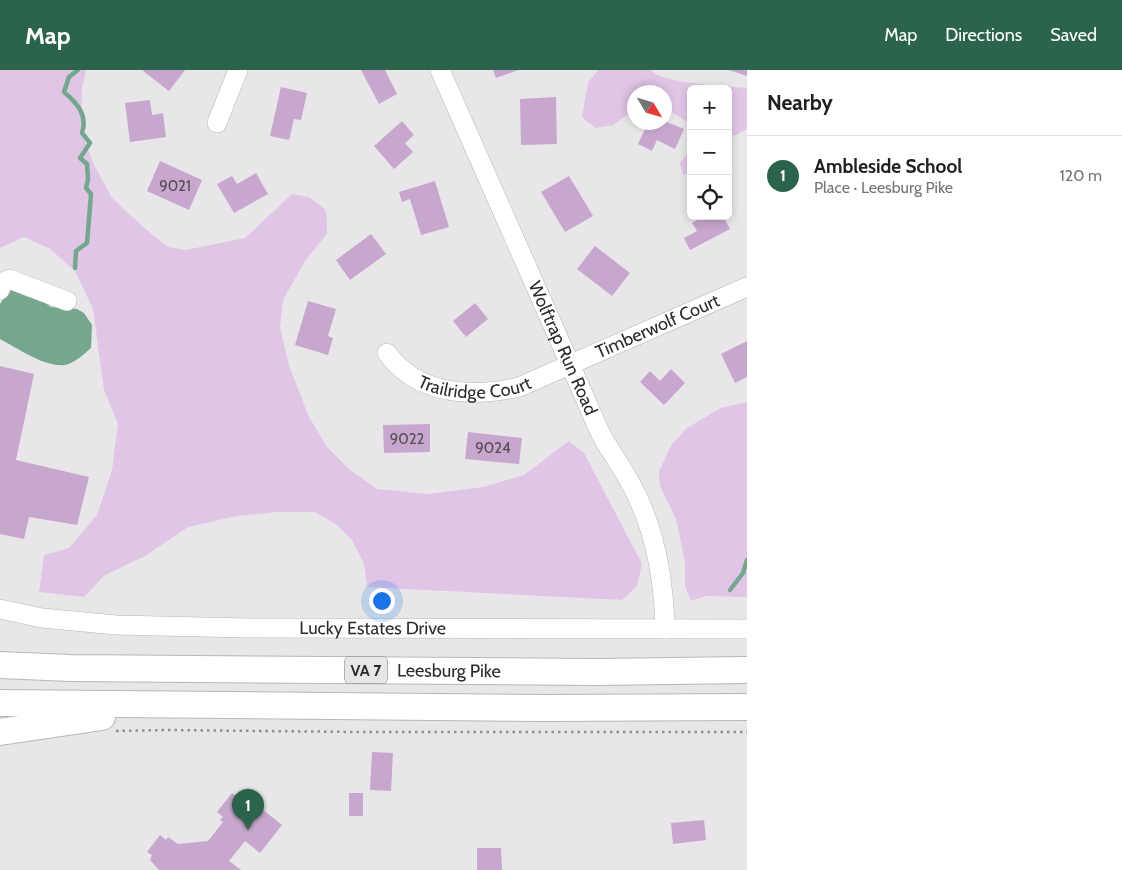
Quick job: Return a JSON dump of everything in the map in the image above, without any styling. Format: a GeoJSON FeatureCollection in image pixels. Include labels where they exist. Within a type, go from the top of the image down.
{"type":"FeatureCollection","features":[{"type":"Feature","properties":{"kind":"highway","name":"Leesburg Pike"},"geometry":{"type":"LineString","coordinates":[[0,664],[70,668],[596,672],[747,670]]}},
{"type":"Feature","properties":{"kind":"highway","name":"Leesburg Pike"},"geometry":{"type":"LineString","coordinates":[[0,703],[547,708],[747,707]]}},
{"type":"Feature","properties":{"kind":"highway"},"geometry":{"type":"LineString","coordinates":[[0,732],[68,721],[200,706]]}},
{"type":"Feature","properties":{"kind":"street"},"geometry":{"type":"LineString","coordinates":[[217,123],[238,70]]}},
{"type":"Feature","properties":{"kind":"street","name":"Wolftrap Run Road"},"geometry":{"type":"LineString","coordinates":[[440,70],[603,438],[637,495],[652,532],[660,564],[664,595],[665,629]]}},
{"type":"Feature","properties":{"kind":"street"},"geometry":{"type":"LineString","coordinates":[[0,290],[3,282],[10,279],[67,301]]}},
{"type":"Feature","properties":{"kind":"street","name":"Timberwolf Court"},"geometry":{"type":"LineString","coordinates":[[570,365],[747,288]]}},
{"type":"Feature","properties":{"kind":"street","name":"Trailridge Court"},"geometry":{"type":"LineString","coordinates":[[387,353],[403,370],[420,381],[451,391],[473,394],[497,392],[519,387],[570,365]]}},
{"type":"Feature","properties":{"kind":"street","name":"Lucky Estates Drive"},"geometry":{"type":"LineString","coordinates":[[0,609],[42,618],[116,625],[247,628],[747,629]]}},
{"type":"Feature","properties":{"kind":"path"},"geometry":{"type":"LineString","coordinates":[[111,732],[165,730],[747,732]]}},
{"type":"Feature","properties":{"kind":"shaded area"},"geometry":{"type":"Polygon","coordinates":[[[0,70],[86,70],[82,88],[81,130],[93,163],[112,198],[168,247],[186,250],[245,238],[292,194],[309,197],[325,209],[327,234],[305,261],[283,300],[280,327],[289,366],[309,417],[327,447],[350,470],[377,489],[428,494],[483,487],[524,475],[569,441],[584,453],[642,564],[637,586],[622,600],[367,587],[364,564],[352,540],[337,525],[315,512],[277,512],[237,516],[188,527],[145,556],[105,575],[84,597],[39,592],[44,555],[69,548],[97,515],[112,470],[118,424],[104,390],[93,309],[75,271],[50,249],[24,237],[0,248],[0,70]]]}},
{"type":"Feature","properties":{"kind":"shaded area"},"geometry":{"type":"Polygon","coordinates":[[[598,70],[650,70],[657,75],[668,78],[710,85],[687,85],[687,122],[672,113],[672,85],[627,85],[627,115],[613,125],[595,128],[582,117],[588,83],[598,70]]]}},
{"type":"Feature","properties":{"kind":"shaded area"},"geometry":{"type":"Polygon","coordinates":[[[732,87],[747,88],[747,129],[732,137],[732,87]]]}},
{"type":"Feature","properties":{"kind":"shaded area"},"geometry":{"type":"Polygon","coordinates":[[[687,154],[687,174],[683,175],[680,163],[687,154]]]}},
{"type":"Feature","properties":{"kind":"shaded area"},"geometry":{"type":"Polygon","coordinates":[[[9,290],[28,290],[51,307],[77,309],[84,313],[92,325],[91,348],[72,362],[65,365],[57,365],[32,356],[0,339],[0,304],[9,290]]]}},
{"type":"Feature","properties":{"kind":"shaded area"},"geometry":{"type":"Polygon","coordinates":[[[747,402],[747,597],[706,596],[691,601],[685,586],[685,562],[676,519],[660,486],[659,471],[672,444],[687,428],[721,408],[747,402]]]}},
{"type":"Feature","properties":{"kind":"building"},"geometry":{"type":"Polygon","coordinates":[[[144,70],[185,70],[169,91],[144,70]]]}},
{"type":"Feature","properties":{"kind":"building"},"geometry":{"type":"Polygon","coordinates":[[[361,70],[385,70],[397,94],[379,104],[361,70]]]}},
{"type":"Feature","properties":{"kind":"building"},"geometry":{"type":"Polygon","coordinates":[[[493,70],[518,70],[496,78],[493,70]]]}},
{"type":"Feature","properties":{"kind":"building"},"geometry":{"type":"Polygon","coordinates":[[[729,70],[747,70],[747,76],[729,70]]]}},
{"type":"Feature","properties":{"kind":"building"},"geometry":{"type":"Polygon","coordinates":[[[281,87],[307,93],[301,120],[294,119],[289,140],[270,136],[281,87]]]}},
{"type":"Feature","properties":{"kind":"building"},"geometry":{"type":"Polygon","coordinates":[[[556,97],[557,144],[521,145],[520,99],[556,97]]]}},
{"type":"Feature","properties":{"kind":"building"},"geometry":{"type":"Polygon","coordinates":[[[150,100],[152,115],[163,113],[166,137],[130,142],[125,103],[150,100]]]}},
{"type":"Feature","properties":{"kind":"building"},"geometry":{"type":"Polygon","coordinates":[[[402,121],[414,135],[405,143],[413,152],[394,169],[374,146],[402,121]]]}},
{"type":"Feature","properties":{"kind":"building"},"geometry":{"type":"Polygon","coordinates":[[[672,124],[684,129],[675,149],[657,140],[652,151],[638,144],[644,130],[672,130],[672,124]]]}},
{"type":"Feature","properties":{"kind":"building"},"geometry":{"type":"Polygon","coordinates":[[[160,161],[202,180],[189,210],[147,191],[160,161]]]}},
{"type":"Feature","properties":{"kind":"building"},"geometry":{"type":"Polygon","coordinates":[[[256,173],[268,194],[234,213],[217,184],[232,176],[237,184],[256,173]]]}},
{"type":"Feature","properties":{"kind":"building"},"geometry":{"type":"Polygon","coordinates":[[[569,176],[593,216],[565,232],[541,192],[569,176]]]}},
{"type":"Feature","properties":{"kind":"building"},"geometry":{"type":"Polygon","coordinates":[[[435,181],[449,227],[421,235],[410,199],[402,202],[399,192],[435,181]]]}},
{"type":"Feature","properties":{"kind":"building"},"geometry":{"type":"Polygon","coordinates":[[[698,220],[725,220],[730,229],[690,250],[684,238],[697,231],[692,223],[698,220]]]}},
{"type":"Feature","properties":{"kind":"building"},"geometry":{"type":"Polygon","coordinates":[[[371,234],[386,254],[350,280],[336,260],[371,234]]]}},
{"type":"Feature","properties":{"kind":"building"},"geometry":{"type":"Polygon","coordinates":[[[595,246],[630,273],[612,296],[577,269],[595,246]]]}},
{"type":"Feature","properties":{"kind":"building"},"geometry":{"type":"Polygon","coordinates":[[[308,301],[336,309],[328,336],[333,338],[328,355],[295,345],[308,301]]]}},
{"type":"Feature","properties":{"kind":"building"},"geometry":{"type":"Polygon","coordinates":[[[475,303],[488,319],[466,337],[453,321],[475,303]]]}},
{"type":"Feature","properties":{"kind":"building"},"geometry":{"type":"Polygon","coordinates":[[[747,341],[747,377],[735,383],[721,354],[747,341]]]}},
{"type":"Feature","properties":{"kind":"building"},"geometry":{"type":"Polygon","coordinates":[[[0,366],[34,374],[16,460],[89,477],[77,525],[29,517],[24,539],[0,534],[0,366]]]}},
{"type":"Feature","properties":{"kind":"building"},"geometry":{"type":"Polygon","coordinates":[[[671,369],[685,383],[664,405],[640,382],[650,371],[660,381],[671,369]]]}},
{"type":"Feature","properties":{"kind":"building"},"geometry":{"type":"Polygon","coordinates":[[[430,424],[430,452],[384,453],[383,425],[430,424]]]}},
{"type":"Feature","properties":{"kind":"building"},"geometry":{"type":"Polygon","coordinates":[[[468,432],[522,438],[519,464],[465,459],[468,432]]]}},
{"type":"Feature","properties":{"kind":"building"},"geometry":{"type":"Polygon","coordinates":[[[372,752],[393,753],[391,791],[370,790],[372,752]]]}},
{"type":"Feature","properties":{"kind":"building"},"geometry":{"type":"Polygon","coordinates":[[[232,793],[238,797],[242,793],[282,825],[260,853],[245,841],[229,861],[241,870],[159,870],[150,860],[152,855],[147,852],[160,835],[166,840],[168,837],[178,844],[208,841],[223,822],[220,820],[223,817],[217,812],[232,793]]]}},
{"type":"Feature","properties":{"kind":"building"},"geometry":{"type":"Polygon","coordinates":[[[349,793],[363,793],[363,816],[349,816],[349,793]]]}},
{"type":"Feature","properties":{"kind":"building"},"geometry":{"type":"Polygon","coordinates":[[[704,820],[706,840],[673,844],[671,823],[704,820]]]}},
{"type":"Feature","properties":{"kind":"building"},"geometry":{"type":"Polygon","coordinates":[[[477,848],[501,848],[502,870],[477,870],[477,848]]]}},
{"type":"Feature","properties":{"kind":"waterway"},"geometry":{"type":"LineString","coordinates":[[75,268],[76,251],[87,243],[91,194],[86,188],[88,179],[87,164],[80,158],[90,143],[82,133],[84,121],[80,110],[64,92],[69,77],[78,70]]}},
{"type":"Feature","properties":{"kind":"waterway"},"geometry":{"type":"LineString","coordinates":[[730,590],[743,573],[747,560]]}},
{"type":"Feature","properties":{"kind":"place","name":"Ambleside School"},"geometry":{"type":"Point","coordinates":[248,830]}}]}
